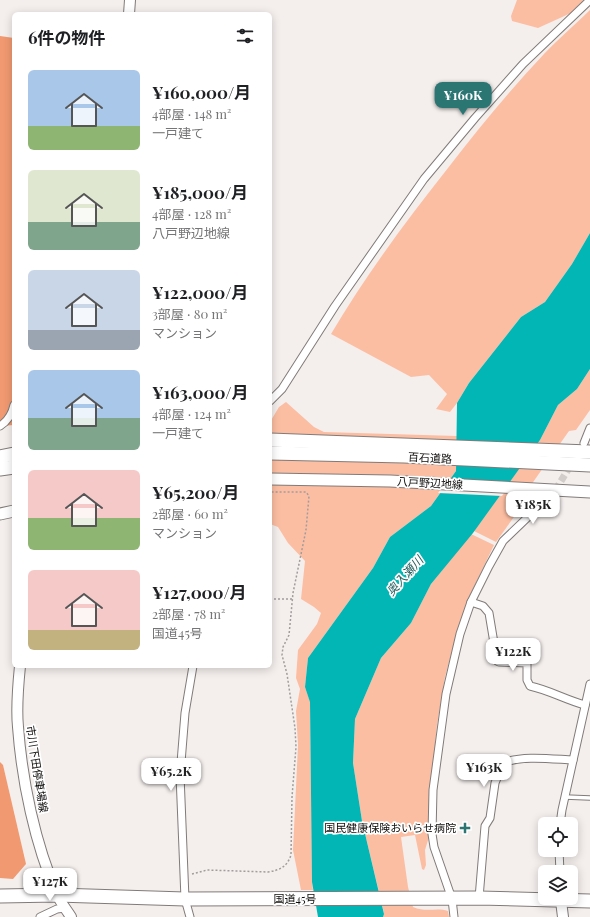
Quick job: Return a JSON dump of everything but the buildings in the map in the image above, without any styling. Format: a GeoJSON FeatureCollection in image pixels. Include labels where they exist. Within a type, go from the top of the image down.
{"type":"FeatureCollection","features":[{"type":"Feature","properties":{"kind":"highway","name":"百石道路"},"geometry":{"type":"LineString","coordinates":[[272,440],[557,450],[587,447]]}},
{"type":"Feature","properties":{"kind":"highway","name":"百石道路"},"geometry":{"type":"LineString","coordinates":[[272,453],[404,456],[590,465]]}},
{"type":"Feature","properties":{"kind":"highway"},"geometry":{"type":"LineString","coordinates":[[0,457],[12,454]]}},
{"type":"Feature","properties":{"kind":"highway"},"geometry":{"type":"LineString","coordinates":[[0,469],[12,467]]}},
{"type":"Feature","properties":{"kind":"highway","name":"国道45号"},"geometry":{"type":"LineString","coordinates":[[0,896],[57,895],[189,898],[538,899]]}},
{"type":"Feature","properties":{"kind":"highway","name":"国道45号"},"geometry":{"type":"LineString","coordinates":[[578,901],[590,902]]}},
{"type":"Feature","properties":{"kind":"main road"},"geometry":{"type":"LineString","coordinates":[[129,12],[130,0]]}},
{"type":"Feature","properties":{"kind":"main road","name":"八戸野辺地線"},"geometry":{"type":"LineString","coordinates":[[272,479],[390,481],[590,492]]}},
{"type":"Feature","properties":{"kind":"main road"},"geometry":{"type":"LineString","coordinates":[[0,514],[12,511]]}},
{"type":"Feature","properties":{"kind":"main road","name":"市川下田停車場線"},"geometry":{"type":"LineString","coordinates":[[20,668],[18,727],[27,795],[37,834],[57,895],[68,913]]}},
{"type":"Feature","properties":{"kind":"main road"},"geometry":{"type":"LineString","coordinates":[[562,905],[563,917]]}},
{"type":"Feature","properties":{"kind":"street"},"geometry":{"type":"LineString","coordinates":[[272,399],[282,389],[335,306],[424,179],[523,64],[590,0]]}},
{"type":"Feature","properties":{"kind":"street"},"geometry":{"type":"LineString","coordinates":[[0,426],[10,417],[12,411]]}},
{"type":"Feature","properties":{"kind":"street"},"geometry":{"type":"LineString","coordinates":[[587,447],[590,428]]}},
{"type":"Feature","properties":{"kind":"street"},"geometry":{"type":"LineString","coordinates":[[454,917],[434,847],[432,834],[434,790],[446,694],[460,634],[472,602],[489,566],[503,541],[529,516],[542,509],[550,499]]}},
{"type":"Feature","properties":{"kind":"street"},"geometry":{"type":"LineString","coordinates":[[472,602],[483,606],[489,613],[497,661],[527,663],[527,680],[530,686],[545,689],[586,709]]}},
{"type":"Feature","properties":{"kind":"street"},"geometry":{"type":"LineString","coordinates":[[190,917],[189,898],[184,876],[180,775],[184,713],[192,668]]}},
{"type":"Feature","properties":{"kind":"street"},"geometry":{"type":"LineString","coordinates":[[561,817],[564,797],[586,709],[590,684]]}},
{"type":"Feature","properties":{"kind":"street"},"geometry":{"type":"LineString","coordinates":[[479,898],[485,826],[490,818],[494,784],[503,763],[511,760],[527,759],[573,760]]}},
{"type":"Feature","properties":{"kind":"street"},"geometry":{"type":"LineString","coordinates":[[40,917],[57,909],[68,913]]}},
{"type":"Feature","properties":{"kind":"lane"},"geometry":{"type":"LineString","coordinates":[[564,797],[590,798]]}},
{"type":"Feature","properties":{"kind":"path"},"geometry":{"type":"LineString","coordinates":[[184,876],[207,870],[268,872],[285,867],[291,855],[292,797],[296,747],[287,674],[282,654],[283,647],[289,635],[293,599],[306,530],[309,496],[306,492],[272,492]]}},
{"type":"Feature","properties":{"kind":"path"},"geometry":{"type":"LineString","coordinates":[[272,599],[293,599]]}},
{"type":"Feature","properties":{"kind":"shaded area"},"geometry":{"type":"Polygon","coordinates":[[[517,0],[585,0],[571,13],[538,28],[512,21],[511,16],[517,0]]]}},
{"type":"Feature","properties":{"kind":"shaded area"},"geometry":{"type":"Polygon","coordinates":[[[590,10],[590,233],[572,264],[545,302],[521,317],[469,383],[450,412],[436,409],[447,394],[429,375],[411,377],[331,334],[387,249],[471,139],[531,68],[590,10]]]}},
{"type":"Feature","properties":{"kind":"shaded area"},"geometry":{"type":"Polygon","coordinates":[[[0,36],[12,38],[12,425],[0,426],[0,36]]]}},
{"type":"Feature","properties":{"kind":"shaded area"},"geometry":{"type":"Polygon","coordinates":[[[590,369],[590,410],[576,430],[569,431],[524,495],[526,500],[496,542],[474,531],[540,440],[558,405],[577,389],[590,369]]]}},
{"type":"Feature","properties":{"kind":"shaded area"},"geometry":{"type":"Polygon","coordinates":[[[286,402],[314,427],[324,432],[457,436],[456,471],[431,506],[390,537],[373,568],[308,658],[305,687],[310,701],[313,890],[301,890],[293,850],[298,745],[296,711],[300,689],[296,678],[298,650],[317,624],[321,613],[301,599],[305,561],[288,543],[278,527],[272,525],[272,419],[279,407],[286,402]]]}},
{"type":"Feature","properties":{"kind":"shaded area"},"geometry":{"type":"Polygon","coordinates":[[[471,534],[494,545],[470,595],[457,632],[445,677],[437,725],[428,816],[429,837],[425,850],[426,865],[424,870],[422,869],[415,835],[401,837],[408,887],[413,907],[423,910],[448,911],[449,917],[383,917],[384,913],[362,821],[353,763],[355,719],[381,658],[411,623],[431,584],[471,534]]]}},
{"type":"Feature","properties":{"kind":"shaded area"},"geometry":{"type":"Polygon","coordinates":[[[0,762],[3,765],[26,864],[13,879],[0,878],[0,762]]]}},
{"type":"Feature","properties":{"kind":"water","name":"奥入瀬川"},"geometry":{"type":"Polygon","coordinates":[[[590,233],[590,369],[577,389],[558,405],[540,440],[473,533],[431,584],[411,623],[381,658],[355,719],[353,763],[362,821],[384,914],[383,917],[318,917],[312,882],[310,702],[305,687],[308,658],[373,568],[390,537],[431,506],[456,471],[457,403],[469,383],[521,317],[545,302],[572,264],[590,233]]]}},
{"type":"Feature","properties":{"kind":"pier"},"geometry":{"type":"Polygon","coordinates":[[[448,479],[512,482],[502,496],[438,493],[448,479]]]}},
{"type":"Feature","properties":{"kind":"tunnel"},"geometry":{"type":"LineString","coordinates":[[550,499],[572,463]]}},
{"type":"Feature","properties":{"kind":"place","name":"国民健康保険おいらせ病院"},"geometry":{"type":"Point","coordinates":[465,828]}}]}
